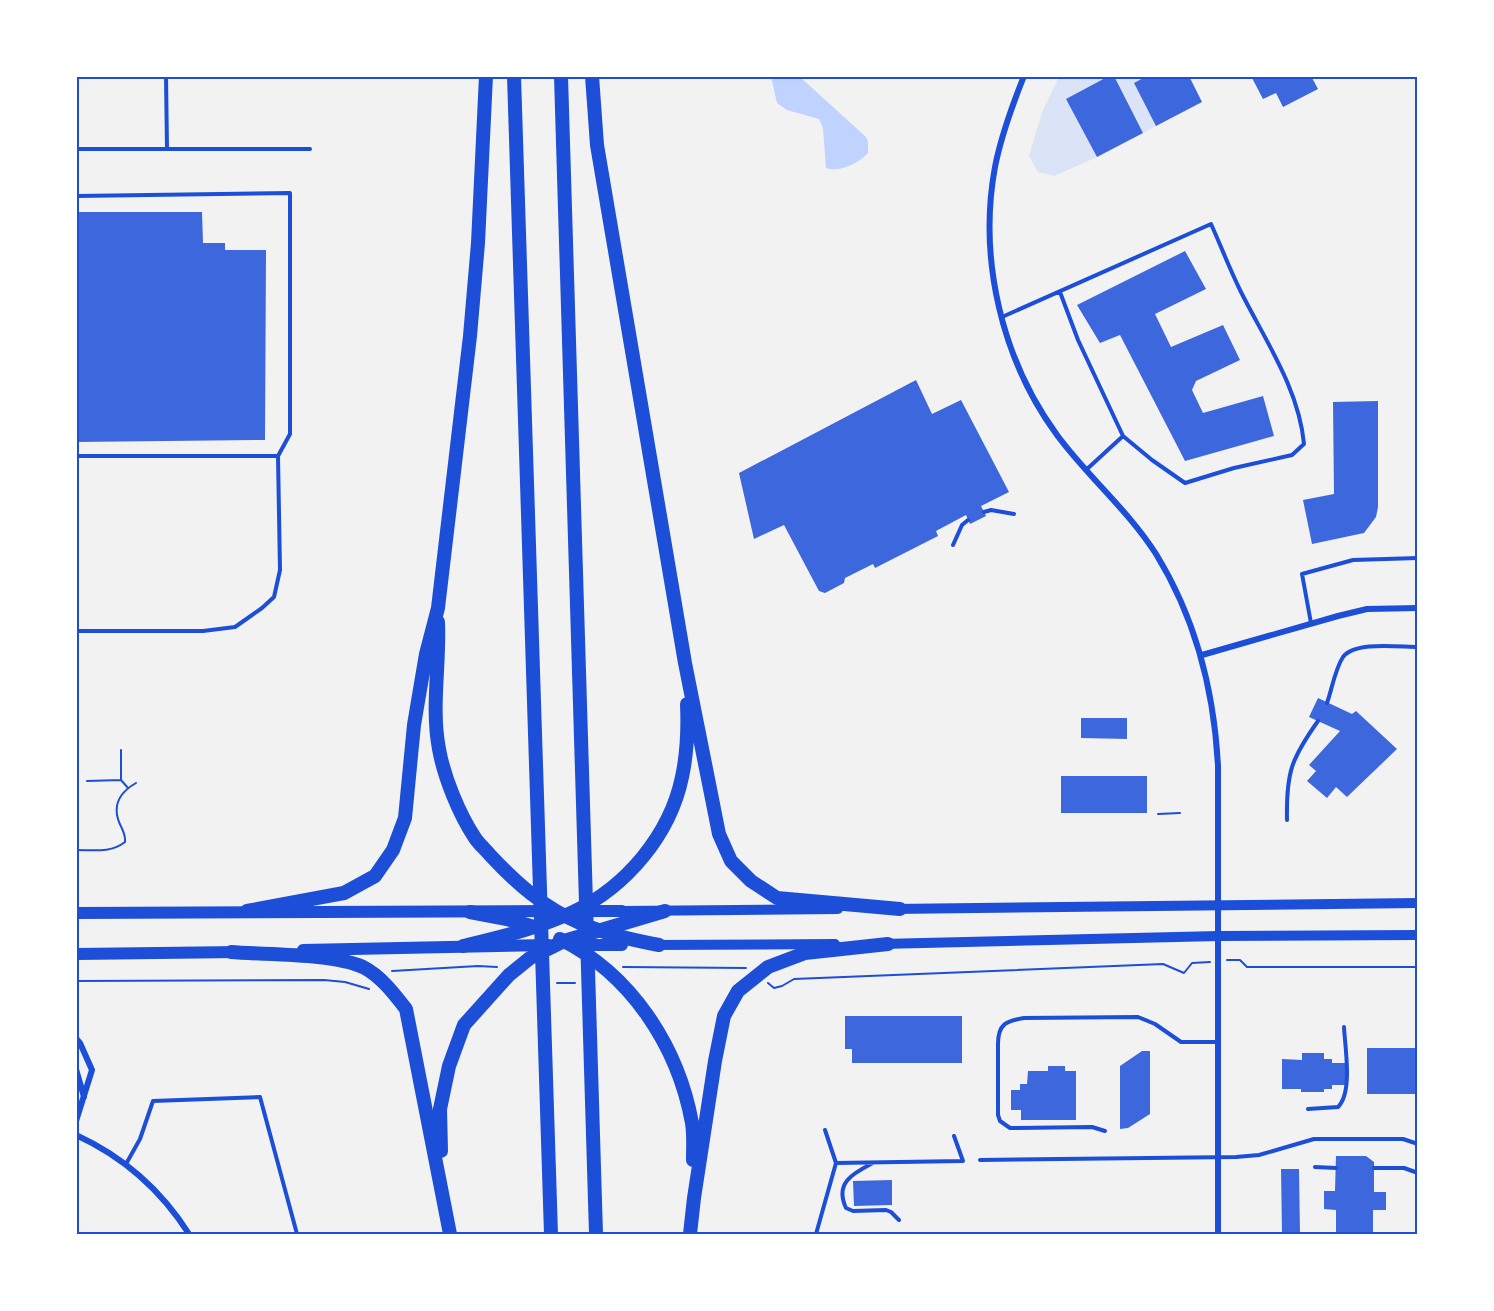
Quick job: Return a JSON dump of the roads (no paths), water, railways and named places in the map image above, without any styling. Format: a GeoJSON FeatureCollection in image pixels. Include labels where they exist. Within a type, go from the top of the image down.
{"type":"FeatureCollection","features":[{"type":"Feature","properties":{"kind":"highway"},"geometry":{"type":"LineString","coordinates":[[247,911],[344,893],[375,876],[393,849],[405,818],[414,725],[426,654],[438,608],[470,336],[478,243],[486,76]]}},
{"type":"Feature","properties":{"kind":"highway"},"geometry":{"type":"LineString","coordinates":[[514,76],[551,1234]]}},
{"type":"Feature","properties":{"kind":"highway"},"geometry":{"type":"LineString","coordinates":[[561,76],[596,1234]]}},
{"type":"Feature","properties":{"kind":"highway"},"geometry":{"type":"LineString","coordinates":[[592,76],[597,145],[685,663],[719,834],[731,861],[751,881],[777,898],[900,909]]}},
{"type":"Feature","properties":{"kind":"highway"},"geometry":{"type":"LineString","coordinates":[[438,608],[439,652],[435,702],[439,749],[454,798],[475,838],[528,893],[622,941],[659,945]]}},
{"type":"Feature","properties":{"kind":"highway"},"geometry":{"type":"LineString","coordinates":[[464,946],[508,940],[601,896],[621,879],[652,846],[672,811],[683,776],[687,720],[685,663]]}},
{"type":"Feature","properties":{"kind":"highway"},"geometry":{"type":"LineString","coordinates":[[442,1189],[440,1109],[448,1066],[464,1025],[509,975],[530,958],[597,930],[622,916],[665,911]]}},
{"type":"Feature","properties":{"kind":"highway"},"geometry":{"type":"LineString","coordinates":[[470,912],[507,915],[618,970],[623,986],[650,1018],[672,1055],[684,1090],[692,1125],[694,1198]]}},
{"type":"Feature","properties":{"kind":"highway"},"geometry":{"type":"LineString","coordinates":[[690,1234],[715,1060],[724,1016],[738,991],[768,967],[805,952],[888,944]]}},
{"type":"Feature","properties":{"kind":"highway"},"geometry":{"type":"LineString","coordinates":[[231,952],[337,959],[365,968],[391,990],[406,1009],[450,1234]]}},
{"type":"Feature","properties":{"kind":"main road"},"geometry":{"type":"LineString","coordinates":[[665,911],[1418,903]]}},
{"type":"Feature","properties":{"kind":"main road"},"geometry":{"type":"LineString","coordinates":[[79,913],[470,912]]}},
{"type":"Feature","properties":{"kind":"main road"},"geometry":{"type":"LineString","coordinates":[[507,915],[566,913],[622,916]]}},
{"type":"Feature","properties":{"kind":"main road"},"geometry":{"type":"LineString","coordinates":[[659,945],[888,944],[1219,936],[1418,935]]}},
{"type":"Feature","properties":{"kind":"main road"},"geometry":{"type":"LineString","coordinates":[[508,940],[563,944],[622,941]]}},
{"type":"Feature","properties":{"kind":"main road"},"geometry":{"type":"LineString","coordinates":[[76,954],[464,946]]}},
{"type":"Feature","properties":{"kind":"street"},"geometry":{"type":"LineString","coordinates":[[1024,76],[1006,123],[995,168],[992,199],[990,240],[993,276],[1002,318],[1021,374],[1056,435],[1134,524],[1156,554],[1188,618],[1202,655],[1210,690],[1216,728],[1218,766],[1218,1234]]}},
{"type":"Feature","properties":{"kind":"street"},"geometry":{"type":"LineString","coordinates":[[1202,655],[1367,609],[1418,608]]}},
{"type":"Feature","properties":{"kind":"street"},"geometry":{"type":"LineString","coordinates":[[76,1038],[92,1070],[76,1120]]}},
{"type":"Feature","properties":{"kind":"street"},"geometry":{"type":"LineString","coordinates":[[76,1069],[84,1099]]}},
{"type":"Feature","properties":{"kind":"street"},"geometry":{"type":"LineString","coordinates":[[76,1135],[126,1164],[158,1192],[189,1234]]}},
{"type":"Feature","properties":{"kind":"lane"},"geometry":{"type":"LineString","coordinates":[[166,76],[167,149]]}},
{"type":"Feature","properties":{"kind":"lane"},"geometry":{"type":"LineString","coordinates":[[76,149],[310,149]]}},
{"type":"Feature","properties":{"kind":"lane"},"geometry":{"type":"LineString","coordinates":[[76,195],[290,193],[290,434],[278,456],[280,570],[274,597],[235,627],[203,631],[76,631]]}},
{"type":"Feature","properties":{"kind":"lane"},"geometry":{"type":"LineString","coordinates":[[1002,318],[1211,224],[1240,291],[1277,359],[1302,423],[1304,444],[1292,455],[1234,468],[1185,483],[1152,460],[1124,436],[1078,340],[1060,292]]}},
{"type":"Feature","properties":{"kind":"lane"},"geometry":{"type":"LineString","coordinates":[[1086,470],[1124,436]]}},
{"type":"Feature","properties":{"kind":"lane"},"geometry":{"type":"LineString","coordinates":[[76,456],[278,456]]}},
{"type":"Feature","properties":{"kind":"lane"},"geometry":{"type":"LineString","coordinates":[[984,512],[991,510],[1014,514]]}},
{"type":"Feature","properties":{"kind":"lane"},"geometry":{"type":"LineString","coordinates":[[953,545],[962,525],[968,520]]}},
{"type":"Feature","properties":{"kind":"lane"},"geometry":{"type":"LineString","coordinates":[[1311,623],[1302,574],[1353,560],[1418,558]]}},
{"type":"Feature","properties":{"kind":"lane"},"geometry":{"type":"LineString","coordinates":[[1327,703],[1342,660],[1348,652],[1370,647],[1418,647]]}},
{"type":"Feature","properties":{"kind":"lane"},"geometry":{"type":"LineString","coordinates":[[1287,820],[1287,788],[1294,760],[1298,749],[1317,721]]}},
{"type":"Feature","properties":{"kind":"lane"},"geometry":{"type":"LineString","coordinates":[[1105,1131],[1092,1127],[1010,1128],[1004,1125],[998,1115],[998,1034],[1000,1029],[1008,1022],[1024,1018],[1138,1017],[1155,1024],[1181,1042],[1217,1042]]}},
{"type":"Feature","properties":{"kind":"lane"},"geometry":{"type":"LineString","coordinates":[[1308,1109],[1338,1107],[1345,1097],[1344,1027]]}},
{"type":"Feature","properties":{"kind":"lane"},"geometry":{"type":"LineString","coordinates":[[126,1164],[140,1139],[153,1101],[260,1097],[297,1234]]}},
{"type":"Feature","properties":{"kind":"lane"},"geometry":{"type":"LineString","coordinates":[[816,1234],[836,1163],[825,1130]]}},
{"type":"Feature","properties":{"kind":"lane"},"geometry":{"type":"LineString","coordinates":[[836,1163],[963,1161],[954,1136]]}},
{"type":"Feature","properties":{"kind":"lane"},"geometry":{"type":"LineString","coordinates":[[980,1160],[1259,1155],[1314,1139],[1403,1139],[1418,1144]]}},
{"type":"Feature","properties":{"kind":"lane"},"geometry":{"type":"LineString","coordinates":[[874,1162],[851,1174],[844,1186],[842,1198],[846,1208],[853,1211],[891,1212],[899,1220]]}},
{"type":"Feature","properties":{"kind":"lane"},"geometry":{"type":"LineString","coordinates":[[1315,1167],[1336,1168]]}},
{"type":"Feature","properties":{"kind":"lane"},"geometry":{"type":"LineString","coordinates":[[1374,1168],[1404,1168],[1418,1173]]}},
{"type":"Feature","properties":{"kind":"water"},"geometry":{"type":"Polygon","coordinates":[[[771,77],[800,77],[866,137],[868,153],[848,166],[837,169],[826,168],[823,128],[819,119],[787,110],[777,103],[771,77]]]}}]}
